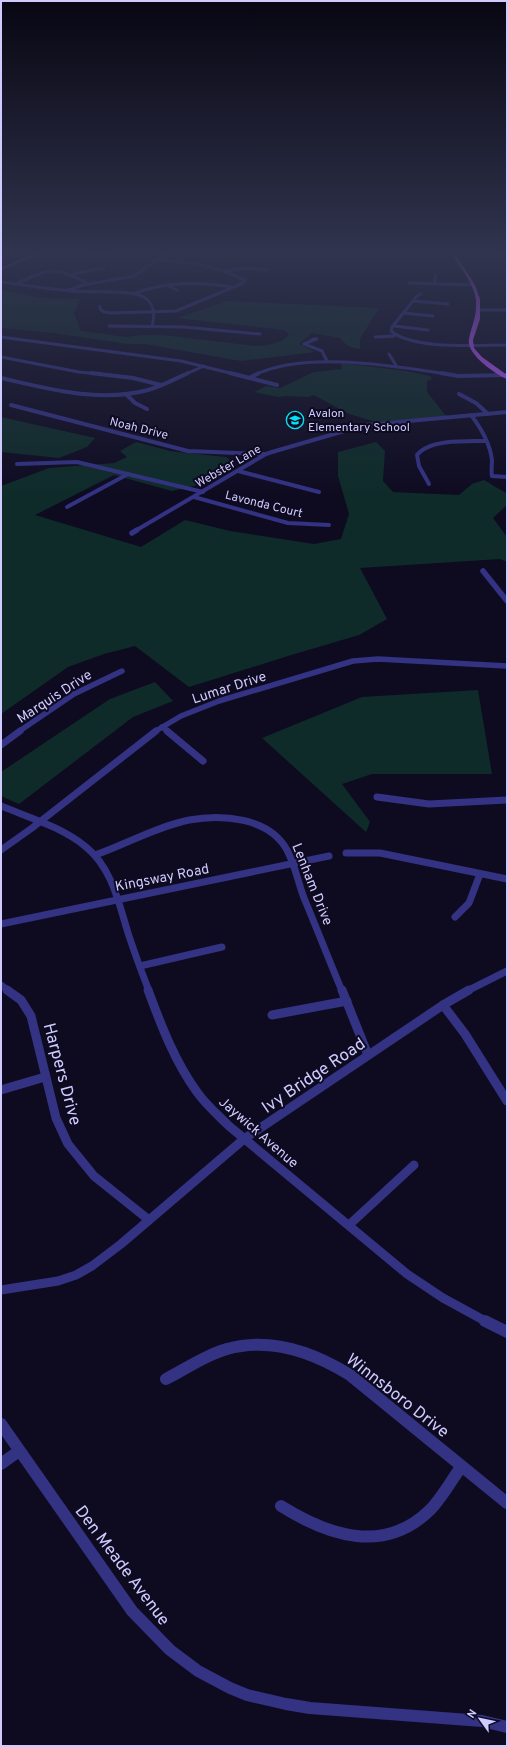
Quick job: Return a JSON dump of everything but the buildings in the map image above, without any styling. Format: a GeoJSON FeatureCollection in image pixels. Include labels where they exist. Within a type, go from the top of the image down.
{"type":"FeatureCollection","features":[{"type":"Feature","properties":{"kind":"main road"},"geometry":{"type":"LineString","coordinates":[[474,334],[470,345],[480,358],[506,375]]}},
{"type":"Feature","properties":{"kind":"street"},"geometry":{"type":"LineString","coordinates":[[254,334],[260,334]]}},
{"type":"Feature","properties":{"kind":"street"},"geometry":{"type":"LineString","coordinates":[[375,337],[394,336],[417,342],[470,345],[507,345]]}},
{"type":"Feature","properties":{"kind":"street"},"geometry":{"type":"LineString","coordinates":[[1,337],[172,359],[277,385]]}},
{"type":"Feature","properties":{"kind":"street"},"geometry":{"type":"LineString","coordinates":[[321,338],[316,340],[312,339],[304,344],[322,352],[327,361]]}},
{"type":"Feature","properties":{"kind":"street"},"geometry":{"type":"LineString","coordinates":[[389,354],[397,367]]}},
{"type":"Feature","properties":{"kind":"street"},"geometry":{"type":"LineString","coordinates":[[1,357],[78,372],[133,378],[160,385]]}},
{"type":"Feature","properties":{"kind":"street"},"geometry":{"type":"LineString","coordinates":[[249,378],[276,367],[327,361],[397,367],[458,376],[506,375]]}},
{"type":"Feature","properties":{"kind":"street"},"geometry":{"type":"LineString","coordinates":[[1,378],[78,394],[98,396],[143,391],[204,366]]}},
{"type":"Feature","properties":{"kind":"street"},"geometry":{"type":"LineString","coordinates":[[1,383],[9,380]]}},
{"type":"Feature","properties":{"kind":"street"},"geometry":{"type":"LineString","coordinates":[[126,394],[135,403],[147,408]]}},
{"type":"Feature","properties":{"kind":"street"},"geometry":{"type":"LineString","coordinates":[[459,394],[476,403],[488,414]]}},
{"type":"Feature","properties":{"kind":"street","name":"Noah Drive"},"geometry":{"type":"LineString","coordinates":[[11,405],[188,451],[266,454]]}},
{"type":"Feature","properties":{"kind":"street","name":"Webster Lane"},"geometry":{"type":"LineString","coordinates":[[132,533],[266,454],[365,426],[507,412]]}},
{"type":"Feature","properties":{"kind":"street"},"geometry":{"type":"LineString","coordinates":[[471,415],[481,428],[486,441],[491,458],[492,476],[507,477]]}},
{"type":"Feature","properties":{"kind":"street"},"geometry":{"type":"LineString","coordinates":[[429,484],[417,458],[421,450],[429,446],[441,444],[486,441]]}},
{"type":"Feature","properties":{"kind":"street"},"geometry":{"type":"LineString","coordinates":[[17,464],[77,462],[202,492]]}},
{"type":"Feature","properties":{"kind":"street"},"geometry":{"type":"LineString","coordinates":[[238,471],[319,492]]}},
{"type":"Feature","properties":{"kind":"street"},"geometry":{"type":"LineString","coordinates":[[66,507],[128,474]]}},
{"type":"Feature","properties":{"kind":"street","name":"Lavonda Court"},"geometry":{"type":"LineString","coordinates":[[194,497],[288,523],[304,525],[329,525]]}},
{"type":"Feature","properties":{"kind":"street"},"geometry":{"type":"LineString","coordinates":[[482,571],[507,601]]}},
{"type":"Feature","properties":{"kind":"street","name":"Lumar Drive"},"geometry":{"type":"LineString","coordinates":[[1,850],[162,727],[181,716],[219,701],[353,661],[378,659],[507,666]]}},
{"type":"Feature","properties":{"kind":"street","name":"Marquis Drive"},"geometry":{"type":"LineString","coordinates":[[1,745],[73,696],[98,681],[122,672]]}},
{"type":"Feature","properties":{"kind":"street"},"geometry":{"type":"LineString","coordinates":[[162,727],[203,761]]}},
{"type":"Feature","properties":{"kind":"street"},"geometry":{"type":"LineString","coordinates":[[377,797],[429,804],[507,800]]}},
{"type":"Feature","properties":{"kind":"street","name":"Jaywick Avenue"},"geometry":{"type":"LineString","coordinates":[[1,806],[77,840],[95,855],[107,874],[162,1027],[178,1061],[193,1087],[229,1126],[408,1274],[431,1291],[507,1332]]}},
{"type":"Feature","properties":{"kind":"street","name":"Lenham Drive"},"geometry":{"type":"LineString","coordinates":[[95,855],[180,821],[200,818],[224,817],[253,823],[271,832],[285,846],[368,1055]]}},
{"type":"Feature","properties":{"kind":"street"},"geometry":{"type":"LineString","coordinates":[[346,853],[380,853],[507,879]]}},
{"type":"Feature","properties":{"kind":"street","name":"Kingsway Road"},"geometry":{"type":"LineString","coordinates":[[1,924],[329,856]]}},
{"type":"Feature","properties":{"kind":"street"},"geometry":{"type":"LineString","coordinates":[[455,917],[471,900],[480,874]]}},
{"type":"Feature","properties":{"kind":"street"},"geometry":{"type":"LineString","coordinates":[[140,966],[222,947]]}},
{"type":"Feature","properties":{"kind":"street","name":"Ivy Bridge Road"},"geometry":{"type":"LineString","coordinates":[[1,1290],[60,1281],[91,1266],[110,1253],[215,1161],[244,1139],[278,1118],[443,1005],[468,990],[507,971]]}},
{"type":"Feature","properties":{"kind":"street","name":"Harpers Drive"},"geometry":{"type":"LineString","coordinates":[[1,985],[21,1000],[31,1016],[45,1077],[58,1124],[73,1151],[94,1176],[149,1220]]}},
{"type":"Feature","properties":{"kind":"street"},"geometry":{"type":"LineString","coordinates":[[272,1014],[347,1002]]}},
{"type":"Feature","properties":{"kind":"street"},"geometry":{"type":"LineString","coordinates":[[443,1005],[465,1034],[507,1101]]}},
{"type":"Feature","properties":{"kind":"street"},"geometry":{"type":"LineString","coordinates":[[1,1090],[45,1077]]}},
{"type":"Feature","properties":{"kind":"street"},"geometry":{"type":"LineString","coordinates":[[349,1225],[414,1165]]}},
{"type":"Feature","properties":{"kind":"street","name":"Winnsboro Drive"},"geometry":{"type":"LineString","coordinates":[[166,1379],[216,1354],[236,1347],[273,1345],[308,1353],[329,1362],[350,1375],[461,1467],[507,1502]]}},
{"type":"Feature","properties":{"kind":"street","name":"Den Meade Avenue"},"geometry":{"type":"LineString","coordinates":[[1,1424],[132,1611],[152,1635],[177,1657],[198,1672],[248,1696],[283,1704],[310,1708],[482,1721],[507,1727]]}},
{"type":"Feature","properties":{"kind":"street"},"geometry":{"type":"LineString","coordinates":[[1,1464],[19,1451]]}},
{"type":"Feature","properties":{"kind":"street"},"geometry":{"type":"LineString","coordinates":[[281,1506],[307,1522],[334,1534],[353,1537],[388,1535],[405,1528],[425,1515],[444,1492],[461,1467]]}},
{"type":"Feature","properties":{"kind":"green space"},"geometry":{"type":"Polygon","coordinates":[[[58,334],[100,334],[127,337],[140,335],[162,335],[256,346],[278,342],[289,335],[288,334],[311,334],[299,344],[315,352],[241,361],[145,344],[128,344],[58,334]]]}},
{"type":"Feature","properties":{"kind":"green space"},"geometry":{"type":"Polygon","coordinates":[[[315,334],[363,334],[360,339],[360,349],[349,346],[340,338],[315,334]]]}},
{"type":"Feature","properties":{"kind":"green space"},"geometry":{"type":"Polygon","coordinates":[[[341,363],[407,371],[430,376],[432,379],[427,381],[427,392],[446,416],[376,422],[349,414],[314,395],[308,397],[278,397],[254,392],[266,386],[280,388],[314,372],[342,369],[341,363]]]}},
{"type":"Feature","properties":{"kind":"green space"},"geometry":{"type":"Polygon","coordinates":[[[1,417],[95,438],[87,447],[59,458],[1,452],[1,417]]]}},
{"type":"Feature","properties":{"kind":"green space"},"geometry":{"type":"Polygon","coordinates":[[[136,442],[170,451],[226,457],[235,464],[198,485],[172,491],[114,475],[35,515],[141,547],[185,520],[230,531],[314,544],[341,539],[349,514],[338,476],[338,452],[376,442],[385,451],[383,481],[393,492],[459,495],[472,484],[484,480],[506,493],[507,505],[493,518],[507,537],[507,562],[500,559],[360,568],[387,619],[359,635],[189,687],[135,646],[104,654],[68,667],[1,714],[1,486],[49,468],[114,463],[127,457],[120,451],[136,442]]]}},
{"type":"Feature","properties":{"kind":"green space"},"geometry":{"type":"Polygon","coordinates":[[[155,682],[173,701],[133,717],[19,804],[1,796],[1,772],[110,699],[155,682]]]}},
{"type":"Feature","properties":{"kind":"green space"},"geometry":{"type":"Polygon","coordinates":[[[478,690],[492,774],[372,774],[342,784],[370,822],[366,832],[262,738],[362,697],[478,690]]]}},
{"type":"Feature","properties":{"kind":"place","name":"Avalon Elementary School"},"geometry":{"type":"Point","coordinates":[295,420]}}]}
